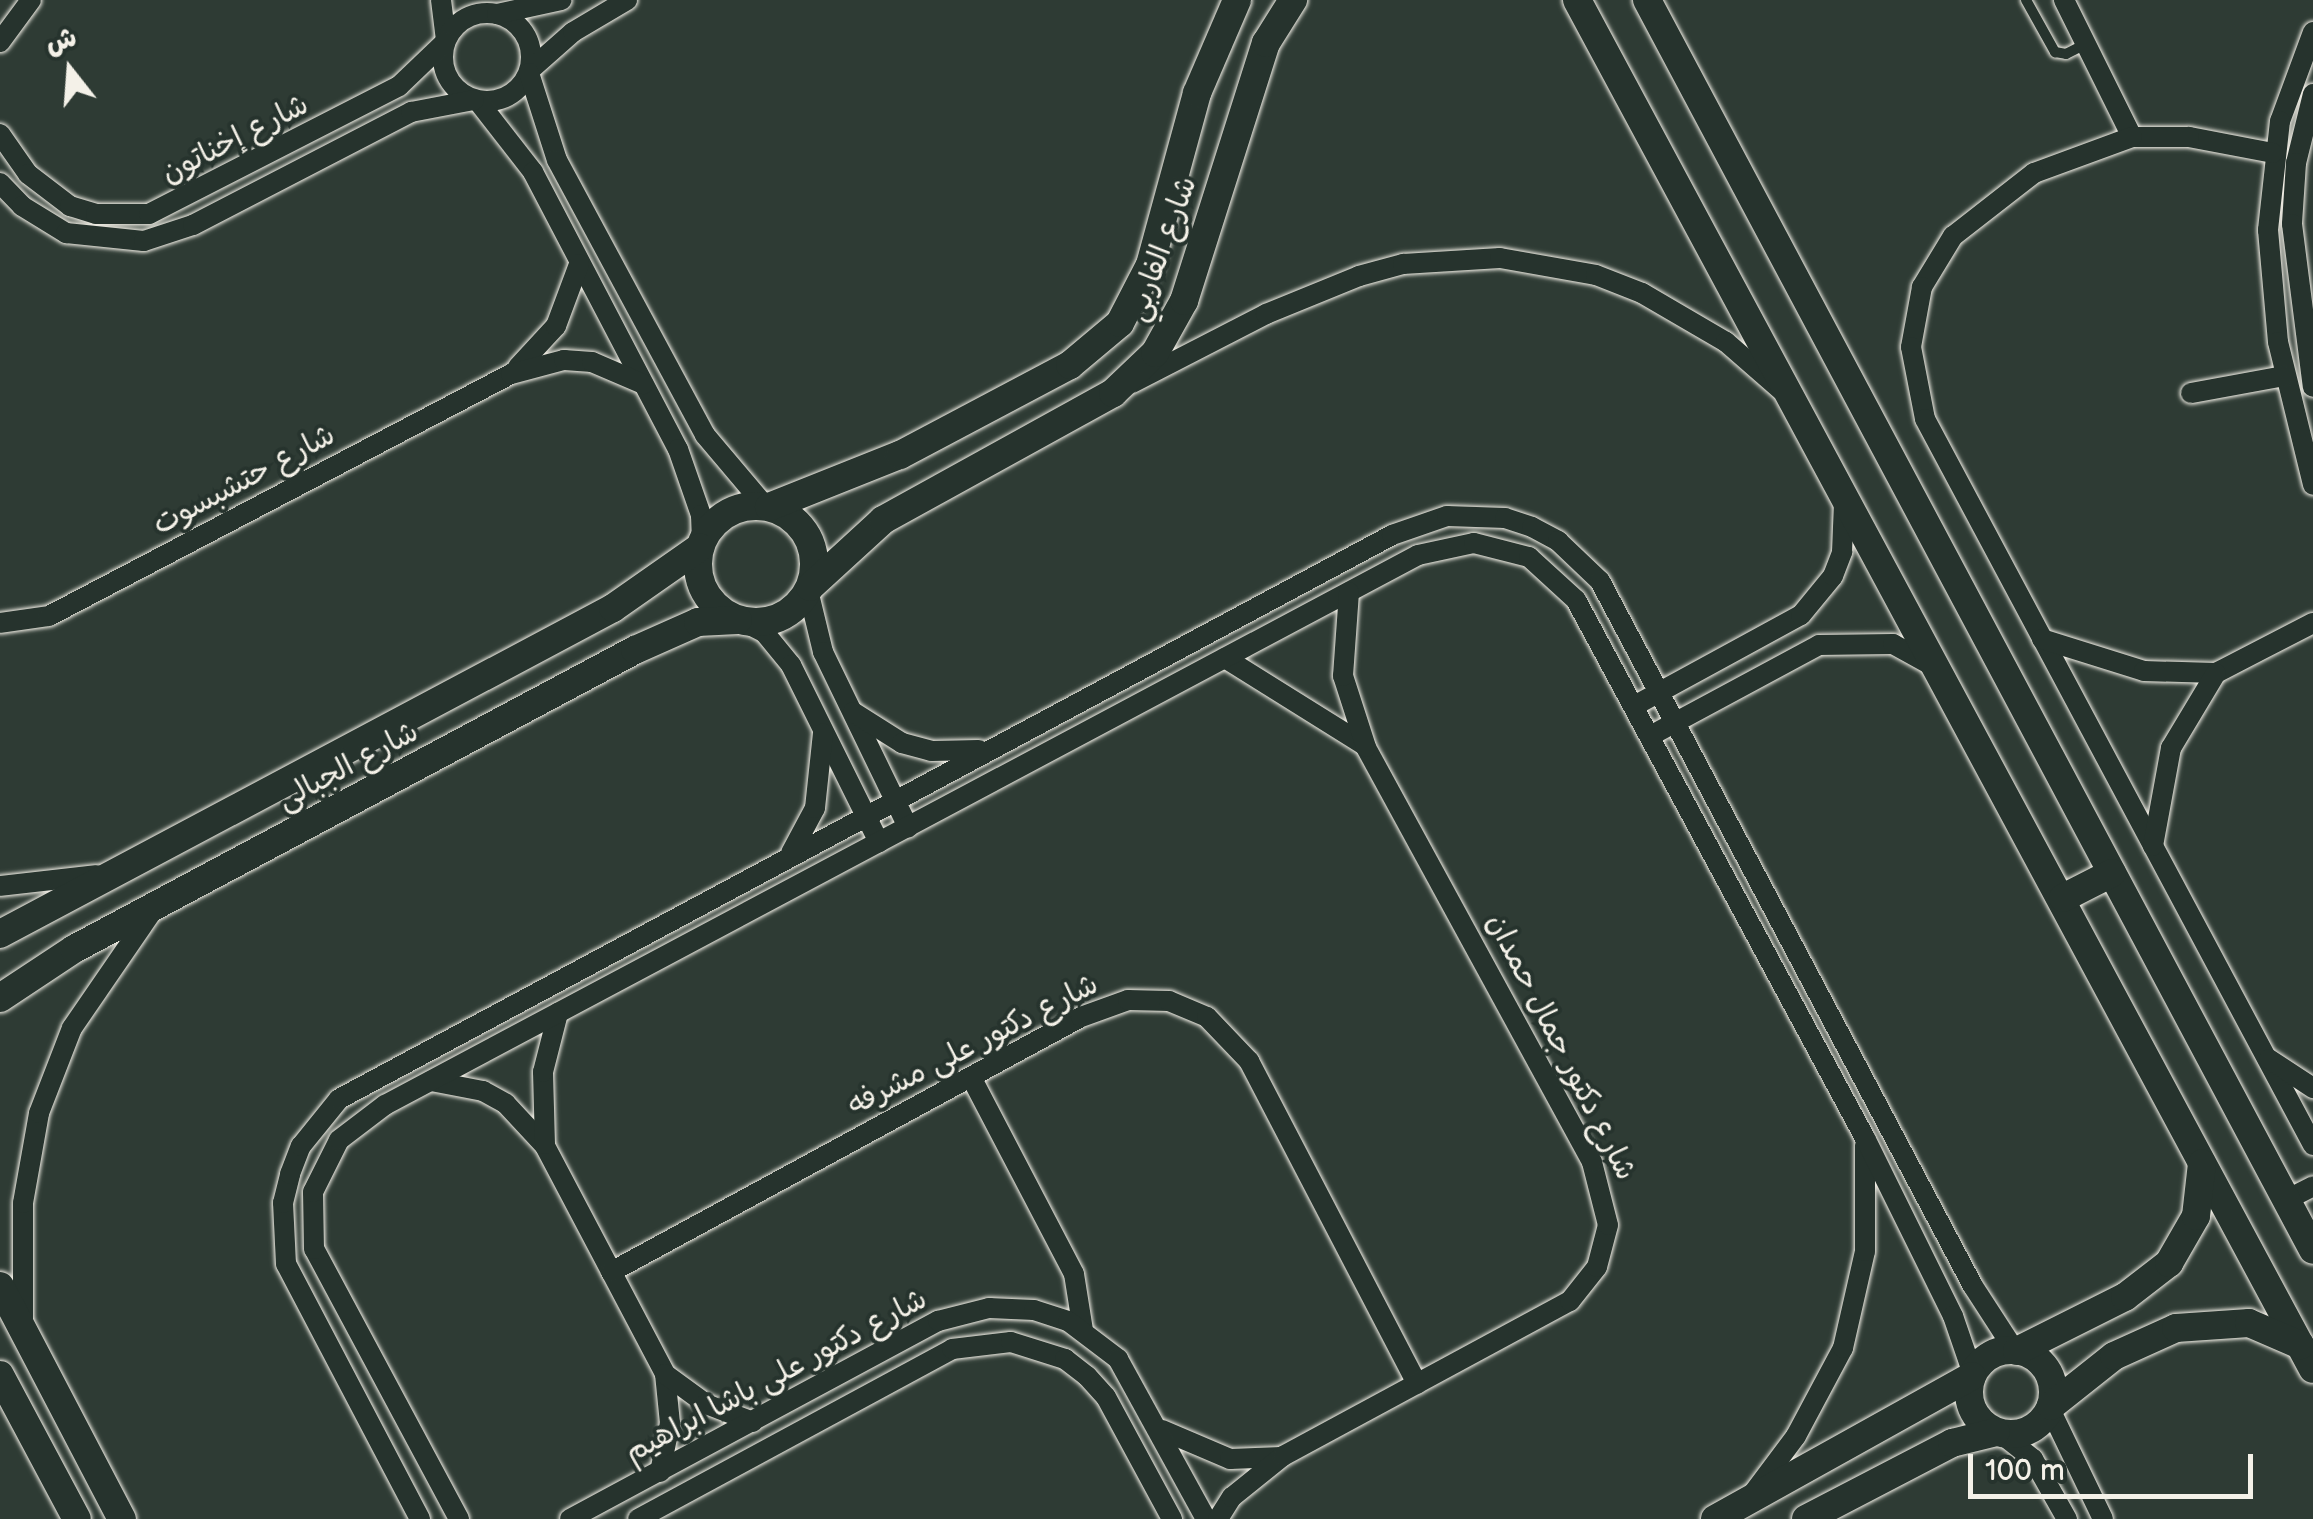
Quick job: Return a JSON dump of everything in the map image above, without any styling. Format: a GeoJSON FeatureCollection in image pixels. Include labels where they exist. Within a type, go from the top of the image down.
{"type":"FeatureCollection","features":[{"type":"Feature","properties":{"kind":"street"},"geometry":{"type":"LineString","coordinates":[[0,42],[30,0]]}},
{"type":"Feature","properties":{"kind":"street"},"geometry":{"type":"LineString","coordinates":[[441,0],[448,77],[476,100],[522,153],[687,470],[701,544],[704,592],[780,649],[879,842]]}},
{"type":"Feature","properties":{"kind":"street"},"geometry":{"type":"LineString","coordinates":[[446,41],[461,22],[493,10],[561,0]]}},
{"type":"Feature","properties":{"kind":"street"},"geometry":{"type":"LineString","coordinates":[[476,100],[502,99],[573,32],[627,0]]}},
{"type":"Feature","properties":{"kind":"street","name":"شارع الفاربي"},"geometry":{"type":"LineString","coordinates":[[767,507],[900,455],[1070,364],[1120,322],[1150,265],[1198,94],[1237,0]]}},
{"type":"Feature","properties":{"kind":"street","name":"شارع الفاربي"},"geometry":{"type":"LineString","coordinates":[[809,589],[883,520],[1113,393],[1172,328],[1266,42],[1293,0]]}},
{"type":"Feature","properties":{"kind":"street"},"geometry":{"type":"LineString","coordinates":[[1578,0],[1943,673],[2306,1357]]}},
{"type":"Feature","properties":{"kind":"street"},"geometry":{"type":"LineString","coordinates":[[1646,0],[2286,1200],[2310,1236]]}},
{"type":"Feature","properties":{"kind":"street"},"geometry":{"type":"LineString","coordinates":[[2064,0],[2132,137]]}},
{"type":"Feature","properties":{"kind":"street"},"geometry":{"type":"LineString","coordinates":[[493,10],[526,35],[529,71],[556,160],[705,435],[767,507],[808,538],[814,554],[809,589],[823,652],[908,827]]}},
{"type":"Feature","properties":{"kind":"street"},"geometry":{"type":"LineString","coordinates":[[2313,32],[2286,97],[2273,153],[2268,258],[2284,376],[2313,484]]}},
{"type":"Feature","properties":{"kind":"street","name":"شارع إخناتون"},"geometry":{"type":"LineString","coordinates":[[0,134],[28,174],[70,206],[96,214],[150,214],[399,86],[446,41]]}},
{"type":"Feature","properties":{"kind":"street"},"geometry":{"type":"LineString","coordinates":[[2313,94],[2293,258],[2313,387]]}},
{"type":"Feature","properties":{"kind":"street","name":"شارع إخناتون"},"geometry":{"type":"LineString","coordinates":[[0,183],[22,206],[66,233],[144,242],[193,225],[411,112],[476,100]]}},
{"type":"Feature","properties":{"kind":"street"},"geometry":{"type":"LineString","coordinates":[[2273,153],[2189,137],[2132,137],[2034,172],[1977,212],[1934,265],[1915,311],[1910,347],[1925,419],[2313,1145]]}},
{"type":"Feature","properties":{"kind":"street"},"geometry":{"type":"LineString","coordinates":[[1113,393],[1266,314],[1359,276],[1403,264],[1500,258],[1564,268],[1642,292],[1726,342],[1797,404]]}},
{"type":"Feature","properties":{"kind":"street"},"geometry":{"type":"LineString","coordinates":[[2268,258],[2293,258]]}},
{"type":"Feature","properties":{"kind":"street","name":"شارع حتشبسوت"},"geometry":{"type":"LineString","coordinates":[[511,374],[556,326],[579,264]]}},
{"type":"Feature","properties":{"kind":"street","name":"شارع حتشبسوت"},"geometry":{"type":"LineString","coordinates":[[0,623],[50,616],[511,374],[564,360],[605,366],[643,384]]}},
{"type":"Feature","properties":{"kind":"street"},"geometry":{"type":"LineString","coordinates":[[2191,394],[2284,376]]}},
{"type":"Feature","properties":{"kind":"street"},"geometry":{"type":"LineString","coordinates":[[1634,706],[1790,622],[1819,597],[1842,552],[1844,491]]}},
{"type":"Feature","properties":{"kind":"street"},"geometry":{"type":"LineString","coordinates":[[701,544],[734,510],[767,507]]}},
{"type":"Feature","properties":{"kind":"street"},"geometry":{"type":"LineString","coordinates":[[420,1519],[296,1292],[282,1234],[283,1203],[301,1146],[340,1099],[370,1079],[1392,535],[1447,516],[1476,514],[1505,518],[1558,541],[1600,582],[1678,720],[1974,1286],[2016,1351],[2043,1365],[2050,1407],[2102,1519]]}},
{"type":"Feature","properties":{"kind":"street"},"geometry":{"type":"LineString","coordinates":[[1392,535],[1405,562]]}},
{"type":"Feature","properties":{"kind":"street"},"geometry":{"type":"LineString","coordinates":[[459,1519],[314,1249],[312,1206],[323,1164],[338,1140],[384,1105],[1405,562],[1445,546],[1474,543],[1530,557],[1576,600],[1864,1138],[1953,1316],[1973,1375],[1970,1403],[1998,1432],[2033,1459],[2067,1519]]}},
{"type":"Feature","properties":{"kind":"street","name":"شارع الجبالى"},"geometry":{"type":"LineString","coordinates":[[0,934],[613,608],[701,544]]}},
{"type":"Feature","properties":{"kind":"street"},"geometry":{"type":"LineString","coordinates":[[740,620],[788,613],[809,589]]}},
{"type":"Feature","properties":{"kind":"street","name":"شارع دكتور جمال حمدان"},"geometry":{"type":"LineString","coordinates":[[1218,1519],[1232,1497],[1283,1456],[1570,1302],[1601,1257],[1608,1203],[1585,1149],[1366,746],[1343,676],[1349,592]]}},
{"type":"Feature","properties":{"kind":"street","name":"شارع الجبالى"},"geometry":{"type":"LineString","coordinates":[[0,998],[36,971],[156,905],[659,638],[698,622],[740,620]]}},
{"type":"Feature","properties":{"kind":"street"},"geometry":{"type":"LineString","coordinates":[[2042,639],[2144,672],[2216,673],[2313,624]]}},
{"type":"Feature","properties":{"kind":"street"},"geometry":{"type":"LineString","coordinates":[[1650,736],[1796,655],[1844,640],[1893,644],[1943,673]]}},
{"type":"Feature","properties":{"kind":"street","name":"شارع دكتور جمال حمدان"},"geometry":{"type":"LineString","coordinates":[[1226,658],[1366,746]]}},
{"type":"Feature","properties":{"kind":"street"},"geometry":{"type":"LineString","coordinates":[[2153,846],[2171,748],[2216,673]]}},
{"type":"Feature","properties":{"kind":"street"},"geometry":{"type":"LineString","coordinates":[[851,711],[902,743],[931,751],[990,748]]}},
{"type":"Feature","properties":{"kind":"street"},"geometry":{"type":"LineString","coordinates":[[790,856],[815,808],[822,726]]}},
{"type":"Feature","properties":{"kind":"street"},"geometry":{"type":"LineString","coordinates":[[0,886],[71,881],[132,866]]}},
{"type":"Feature","properties":{"kind":"street"},"geometry":{"type":"LineString","coordinates":[[2062,898],[2112,873]]}},
{"type":"Feature","properties":{"kind":"street"},"geometry":{"type":"LineString","coordinates":[[23,1328],[23,1203],[39,1113],[72,1028],[156,905]]}},
{"type":"Feature","properties":{"kind":"street","name":"شارع دكتور على مشرفه"},"geometry":{"type":"LineString","coordinates":[[611,1272],[1108,1005],[1169,1001],[1207,1017],[1249,1061],[1417,1384]]}},
{"type":"Feature","properties":{"kind":"street"},"geometry":{"type":"LineString","coordinates":[[545,1146],[542,1072],[558,1012]]}},
{"type":"Feature","properties":{"kind":"street"},"geometry":{"type":"LineString","coordinates":[[2264,1056],[2313,1088]]}},
{"type":"Feature","properties":{"kind":"street"},"geometry":{"type":"LineString","coordinates":[[970,1078],[1074,1274],[1083,1330]]}},
{"type":"Feature","properties":{"kind":"street"},"geometry":{"type":"LineString","coordinates":[[370,1079],[384,1105]]}},
{"type":"Feature","properties":{"kind":"street"},"geometry":{"type":"LineString","coordinates":[[429,1081],[483,1091],[506,1104],[545,1146],[665,1374],[670,1423],[660,1472]]}},
{"type":"Feature","properties":{"kind":"street"},"geometry":{"type":"LineString","coordinates":[[1746,1502],[1796,1436],[1843,1348],[1865,1251],[1864,1138]]}},
{"type":"Feature","properties":{"kind":"street"},"geometry":{"type":"LineString","coordinates":[[1715,1519],[1973,1375],[1990,1356],[2016,1351],[2125,1296],[2168,1264],[2196,1216],[2202,1162]]}},
{"type":"Feature","properties":{"kind":"street"},"geometry":{"type":"LineString","coordinates":[[2286,1200],[2313,1186]]}},
{"type":"Feature","properties":{"kind":"street"},"geometry":{"type":"LineString","coordinates":[[0,1286],[122,1519]]}},
{"type":"Feature","properties":{"kind":"street"},"geometry":{"type":"LineString","coordinates":[[1011,1342],[1016,1308]]}},
{"type":"Feature","properties":{"kind":"street","name":"شارع دكتور على باشا ابراهيم"},"geometry":{"type":"LineString","coordinates":[[570,1519],[938,1322],[1016,1308],[1083,1330],[1124,1368],[1206,1519]]}},
{"type":"Feature","properties":{"kind":"street"},"geometry":{"type":"LineString","coordinates":[[1806,1519],[1952,1443],[2035,1427],[2050,1407],[2114,1356],[2176,1328],[2249,1323],[2306,1357]]}},
{"type":"Feature","properties":{"kind":"street","name":"شارع دكتور على باشا ابراهيم"},"geometry":{"type":"LineString","coordinates":[[638,1519],[952,1350],[1011,1342],[1064,1359],[1087,1376],[1106,1397],[1172,1519]]}},
{"type":"Feature","properties":{"kind":"street"},"geometry":{"type":"LineString","coordinates":[[665,1374],[706,1404],[753,1422]]}},
{"type":"Feature","properties":{"kind":"street"},"geometry":{"type":"LineString","coordinates":[[0,1375],[76,1519]]}},
{"type":"Feature","properties":{"kind":"street","name":"شارع دكتور جمال حمدان"},"geometry":{"type":"LineString","coordinates":[[1158,1428],[1218,1456],[1283,1456]]}},
{"type":"Feature","properties":{"kind":"lane"},"geometry":{"type":"LineString","coordinates":[[2026,0],[2054,52],[2066,54],[2086,44]]}}]}
